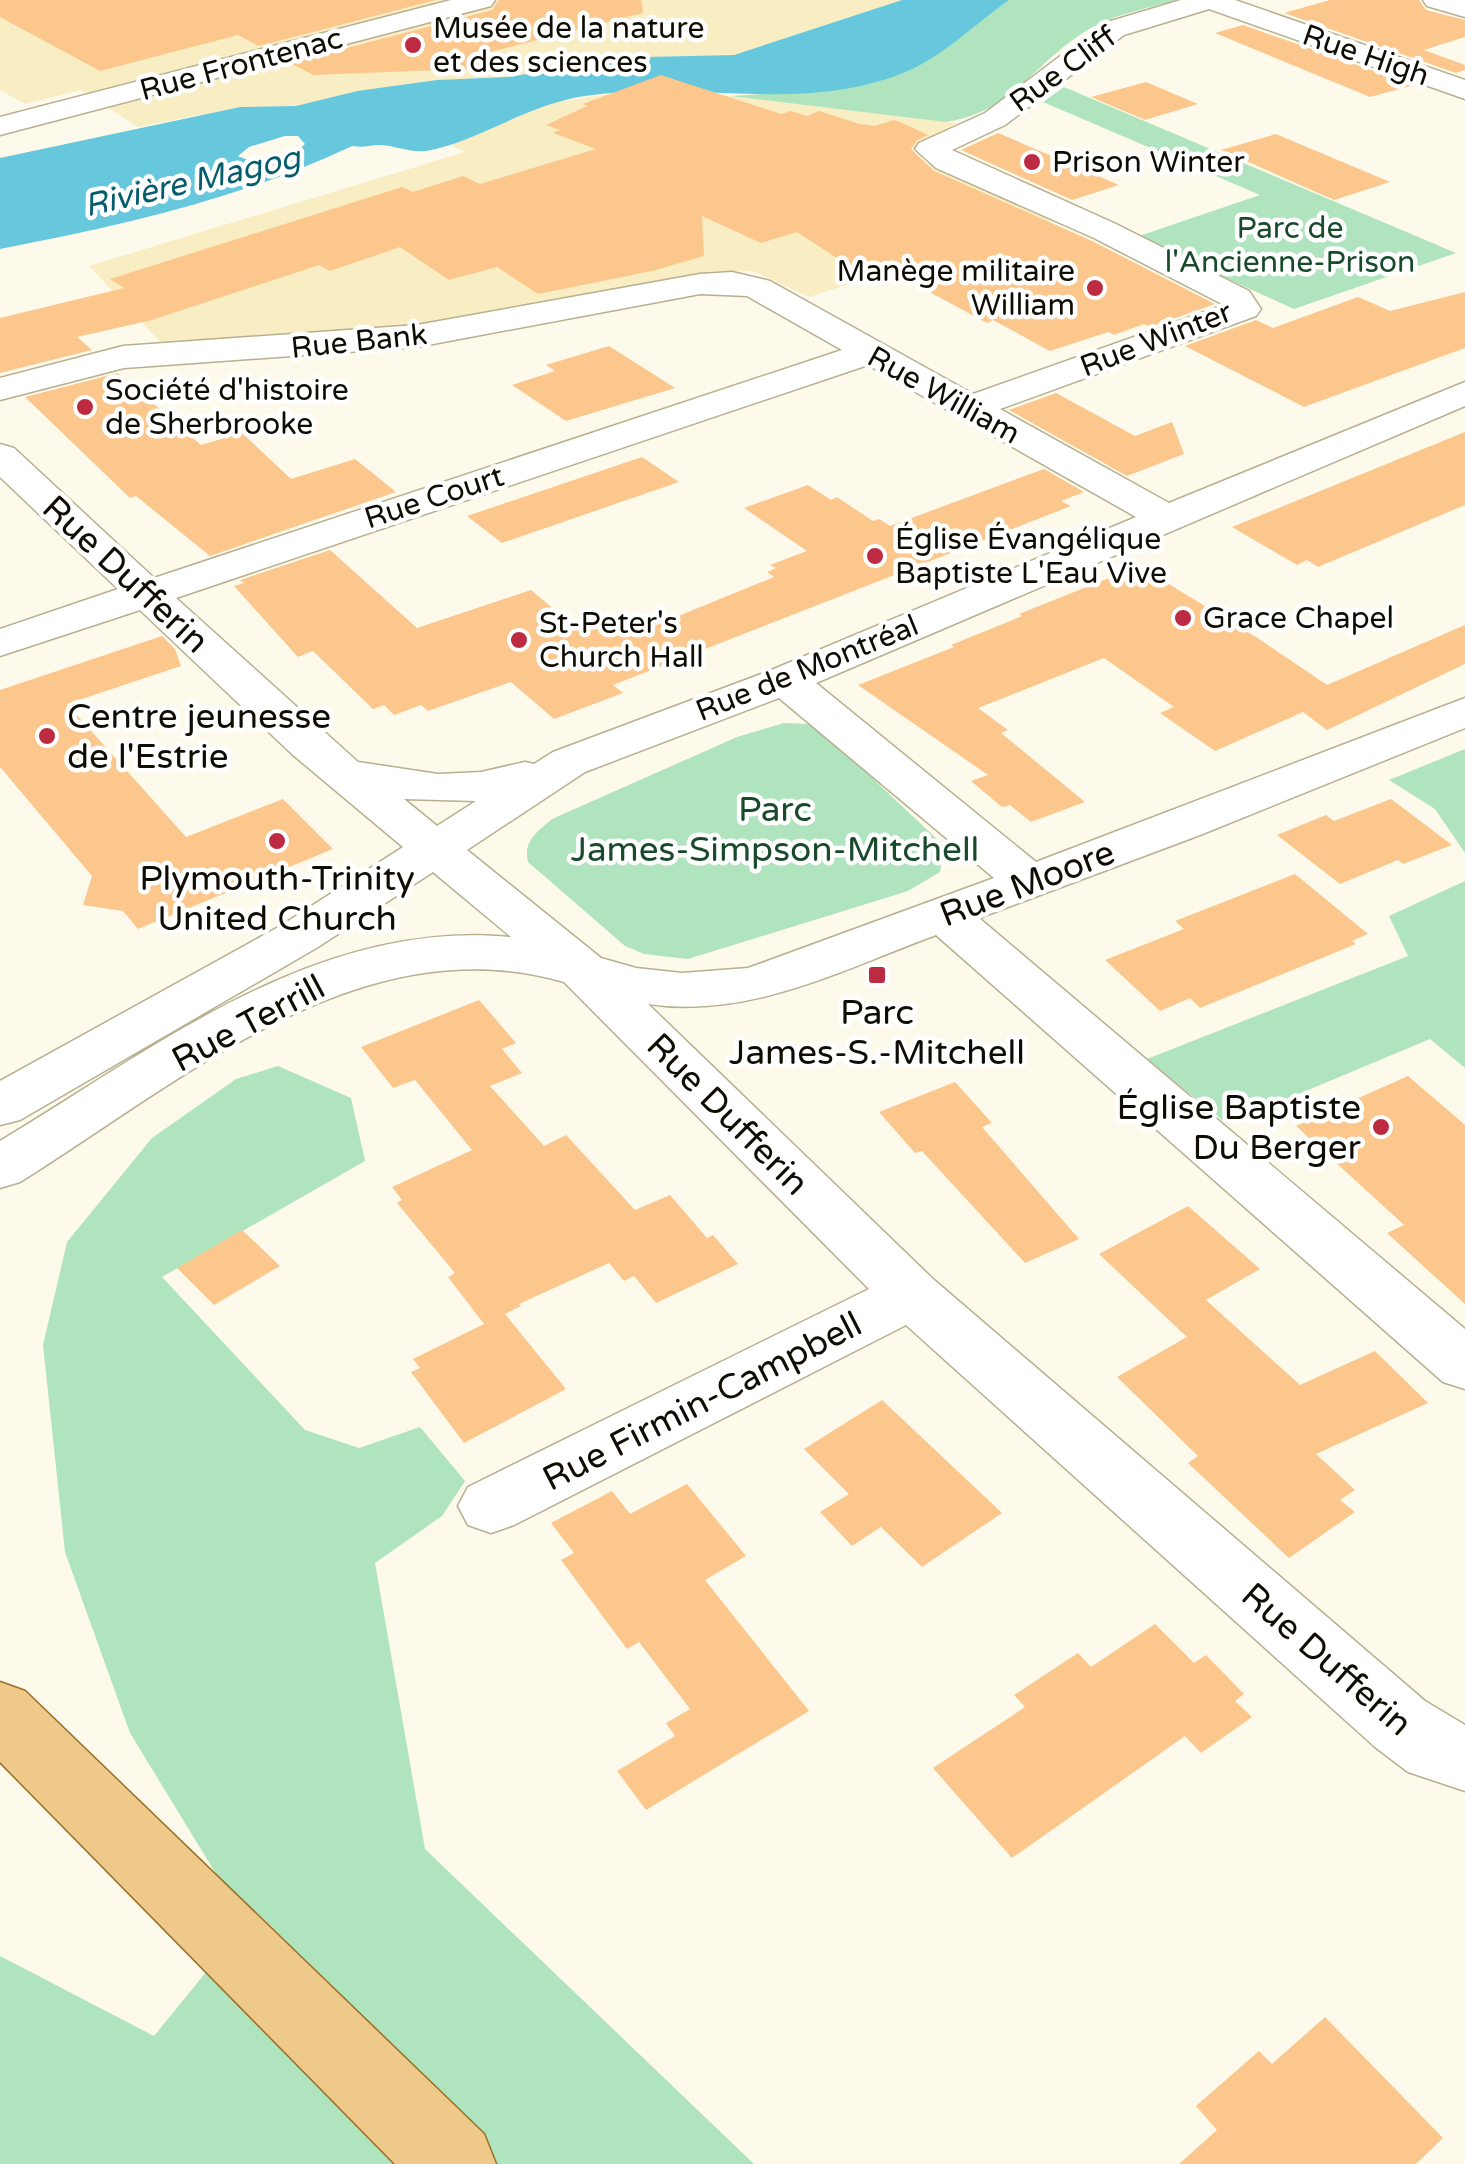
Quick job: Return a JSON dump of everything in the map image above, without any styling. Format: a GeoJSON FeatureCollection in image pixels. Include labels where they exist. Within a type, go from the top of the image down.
{"type":"FeatureCollection","features":[{"type":"Feature","properties":{"kind":"main road"},"geometry":{"type":"LineString","coordinates":[[0,1714],[454,2164]]}},
{"type":"Feature","properties":{"kind":"street","name":"Rue Frontenac"},"geometry":{"type":"LineString","coordinates":[[0,115],[448,0]]}},
{"type":"Feature","properties":{"kind":"street","name":"Rue Frontenac"},"geometry":{"type":"LineString","coordinates":[[0,126],[482,0]]}},
{"type":"Feature","properties":{"kind":"street","name":"Rue High"},"geometry":{"type":"LineString","coordinates":[[1210,0],[1465,90]]}},
{"type":"Feature","properties":{"kind":"street","name":"Rue Cliff"},"geometry":{"type":"LineString","coordinates":[[935,154],[930,149],[934,146],[995,119],[1114,29],[1210,0]]}},
{"type":"Feature","properties":{"kind":"street"},"geometry":{"type":"LineString","coordinates":[[1436,0],[1465,10]]}},
{"type":"Feature","properties":{"kind":"street","name":"Rue Winter"},"geometry":{"type":"LineString","coordinates":[[935,154],[1105,232],[1237,298],[1244,307],[1230,316],[969,408]]}},
{"type":"Feature","properties":{"kind":"street","name":"Rue William"},"geometry":{"type":"LineString","coordinates":[[718,282],[758,288],[1168,518]]}},
{"type":"Feature","properties":{"kind":"street","name":"Rue Bank"},"geometry":{"type":"LineString","coordinates":[[0,389],[140,354],[304,347],[416,336],[718,282]]}},
{"type":"Feature","properties":{"kind":"street","name":"Rue Court"},"geometry":{"type":"LineString","coordinates":[[0,642],[868,353]]}},
{"type":"Feature","properties":{"kind":"street","name":"Rue de Montréal"},"geometry":{"type":"LineString","coordinates":[[438,847],[570,762],[785,680],[1465,393]]}},
{"type":"Feature","properties":{"kind":"street","name":"Rue Dufferin"},"geometry":{"type":"LineString","coordinates":[[0,456],[342,772],[579,966],[912,1296],[1400,1724],[1434,1750],[1465,1758]]}},
{"type":"Feature","properties":{"kind":"street"},"geometry":{"type":"LineString","coordinates":[[785,680],[1030,882]]}},
{"type":"Feature","properties":{"kind":"street","name":"Rue Moore"},"geometry":{"type":"LineString","coordinates":[[579,966],[636,984],[681,991],[719,991],[757,983],[1319,773],[1465,712]]}},
{"type":"Feature","properties":{"kind":"street"},"geometry":{"type":"LineString","coordinates":[[342,772],[444,791],[490,788],[570,762]]}},
{"type":"Feature","properties":{"kind":"street","name":"Rue Terrill"},"geometry":{"type":"LineString","coordinates":[[0,1106],[300,936],[438,847]]}},
{"type":"Feature","properties":{"kind":"street"},"geometry":{"type":"LineString","coordinates":[[944,915],[1465,1365]]}},
{"type":"Feature","properties":{"kind":"street","name":"Rue Terrill"},"geometry":{"type":"LineString","coordinates":[[0,1168],[230,1028],[324,979],[449,954],[496,952],[579,966]]}},
{"type":"Feature","properties":{"kind":"street","name":"Rue Firmin-Campbell"},"geometry":{"type":"LineString","coordinates":[[492,1506],[912,1296]]}},
{"type":"Feature","properties":{"kind":"shaded area"},"geometry":{"type":"Polygon","coordinates":[[[0,0],[902,0],[734,55],[645,57],[507,77],[437,80],[357,91],[296,106],[240,107],[138,127],[81,90],[25,104],[0,90],[0,0]]]}},
{"type":"Feature","properties":{"kind":"shaded area"},"geometry":{"type":"Polygon","coordinates":[[[622,92],[731,96],[957,123],[904,153],[1051,220],[809,297],[753,271],[714,271],[470,319],[328,340],[162,344],[89,266],[465,152],[450,144],[518,113],[555,102],[622,92]]]}},
{"type":"Feature","properties":{"kind":"green space"},"geometry":{"type":"Polygon","coordinates":[[[1009,0],[1177,0],[1095,26],[991,107],[946,122],[731,96],[827,90],[907,71],[1009,0]]]}},
{"type":"Feature","properties":{"kind":"green space","name":"Parc de l'Ancienne-Prison"},"geometry":{"type":"Polygon","coordinates":[[[1064,87],[1456,253],[1294,309],[1136,237],[1260,195],[1043,102],[1064,87]]]}},
{"type":"Feature","properties":{"kind":"green space","name":"Parc James-Simpson-Mitchell"},"geometry":{"type":"Polygon","coordinates":[[[784,723],[820,729],[938,840],[943,852],[940,872],[908,891],[688,959],[644,954],[625,946],[528,862],[529,843],[552,819],[737,737],[784,723]]]}},
{"type":"Feature","properties":{"kind":"green space"},"geometry":{"type":"Polygon","coordinates":[[[1465,749],[1465,853],[1435,809],[1389,780],[1465,749]]]}},
{"type":"Feature","properties":{"kind":"green space"},"geometry":{"type":"Polygon","coordinates":[[[1465,881],[1465,1068],[1430,1039],[1227,1124],[1147,1059],[1408,956],[1389,916],[1465,881]]]}},
{"type":"Feature","properties":{"kind":"green space"},"geometry":{"type":"Polygon","coordinates":[[[278,1066],[351,1098],[365,1161],[162,1277],[305,1430],[359,1448],[420,1427],[465,1481],[442,1516],[375,1563],[425,1849],[754,2164],[0,2164],[0,1956],[154,2036],[246,1923],[130,1733],[65,1552],[43,1345],[67,1242],[152,1138],[236,1079],[278,1066]]]}},
{"type":"Feature","properties":{"kind":"water","name":"Rivière Magog"},"geometry":{"type":"Polygon","coordinates":[[[902,0],[1009,0],[924,63],[871,84],[790,94],[666,91],[585,96],[542,107],[446,146],[421,151],[381,145],[352,146],[267,181],[179,209],[0,249],[0,158],[240,107],[296,106],[357,91],[437,80],[507,77],[645,57],[734,55],[902,0]],[[298,136],[249,147],[238,156],[255,161],[282,157],[305,144],[298,136]]]}},
{"type":"Feature","properties":{"kind":"building"},"geometry":{"type":"Polygon","coordinates":[[[0,0],[436,0],[259,46],[238,35],[100,71],[0,17],[0,0]]]}},
{"type":"Feature","properties":{"kind":"building"},"geometry":{"type":"Polygon","coordinates":[[[499,0],[641,0],[643,13],[467,58],[489,68],[313,75],[290,63],[492,10],[499,0]]]}},
{"type":"Feature","properties":{"kind":"building"},"geometry":{"type":"Polygon","coordinates":[[[1330,0],[1419,0],[1426,10],[1465,20],[1465,37],[1424,50],[1465,65],[1465,70],[1456,73],[1284,13],[1330,0]]]}},
{"type":"Feature","properties":{"kind":"building"},"geometry":{"type":"Polygon","coordinates":[[[1243,25],[1414,85],[1370,97],[1215,33],[1243,25]]]}},
{"type":"Feature","properties":{"kind":"building"},"geometry":{"type":"Polygon","coordinates":[[[661,75],[781,114],[791,111],[807,116],[819,111],[860,124],[875,126],[894,120],[907,125],[928,135],[911,149],[934,171],[1092,241],[1215,304],[1150,327],[1144,324],[1114,335],[1108,332],[1050,351],[993,320],[987,323],[874,262],[852,268],[797,232],[761,243],[702,216],[704,256],[652,271],[538,294],[497,267],[449,280],[400,247],[330,271],[319,265],[152,320],[77,337],[92,350],[0,373],[0,318],[124,288],[110,279],[402,187],[413,192],[463,176],[480,184],[596,149],[553,133],[560,130],[546,125],[587,106],[583,104],[661,75]]]}},
{"type":"Feature","properties":{"kind":"building"},"geometry":{"type":"Polygon","coordinates":[[[1146,82],[1198,104],[1145,120],[1091,97],[1146,82]]]}},
{"type":"Feature","properties":{"kind":"building","name":"Prison Winter"},"geometry":{"type":"Polygon","coordinates":[[[998,133],[1119,185],[1072,200],[961,150],[998,133]]]}},
{"type":"Feature","properties":{"kind":"building"},"geometry":{"type":"Polygon","coordinates":[[[1276,134],[1390,182],[1334,200],[1221,150],[1276,134]]]}},
{"type":"Feature","properties":{"kind":"building"},"geometry":{"type":"Polygon","coordinates":[[[1465,292],[1465,348],[1304,407],[1185,346],[1256,320],[1273,328],[1358,297],[1390,311],[1465,292]]]}},
{"type":"Feature","properties":{"kind":"building"},"geometry":{"type":"Polygon","coordinates":[[[609,346],[675,388],[566,421],[512,385],[555,371],[546,365],[609,346]]]}},
{"type":"Feature","properties":{"kind":"building"},"geometry":{"type":"Polygon","coordinates":[[[118,373],[201,445],[242,433],[291,479],[355,459],[396,492],[210,556],[136,496],[130,498],[25,397],[118,373]]]}},
{"type":"Feature","properties":{"kind":"building"},"geometry":{"type":"Polygon","coordinates":[[[1056,393],[1135,436],[1172,422],[1184,454],[1127,476],[1009,410],[1056,393]]]}},
{"type":"Feature","properties":{"kind":"building"},"geometry":{"type":"Polygon","coordinates":[[[1465,432],[1465,505],[1318,567],[1307,560],[1297,565],[1232,527],[1465,432]]]}},
{"type":"Feature","properties":{"kind":"building"},"geometry":{"type":"Polygon","coordinates":[[[642,457],[679,482],[502,543],[467,516],[642,457]]]}},
{"type":"Feature","properties":{"kind":"building"},"geometry":{"type":"Polygon","coordinates":[[[1044,469],[1084,492],[1061,501],[1071,506],[613,685],[623,693],[554,719],[511,682],[428,711],[421,705],[394,715],[384,705],[373,709],[313,651],[298,657],[234,586],[244,583],[240,580],[330,550],[417,628],[531,590],[575,627],[602,617],[627,637],[774,577],[767,572],[776,568],[770,565],[807,551],[744,508],[808,485],[831,500],[837,497],[873,521],[879,519],[890,526],[1044,469]]]}},
{"type":"Feature","properties":{"kind":"building"},"geometry":{"type":"Polygon","coordinates":[[[1139,566],[1327,685],[1465,625],[1465,664],[1327,730],[1303,712],[1215,751],[1160,713],[1174,707],[1104,658],[978,708],[1008,730],[1001,733],[1085,802],[1031,822],[1010,805],[1002,807],[971,781],[988,775],[858,685],[1139,566]]]}},
{"type":"Feature","properties":{"kind":"building"},"geometry":{"type":"Polygon","coordinates":[[[162,636],[175,649],[181,666],[67,704],[186,837],[283,799],[333,849],[138,929],[123,911],[83,905],[92,876],[0,767],[0,690],[162,636]]]}},
{"type":"Feature","properties":{"kind":"building"},"geometry":{"type":"Polygon","coordinates":[[[1391,799],[1452,845],[1403,864],[1398,860],[1340,884],[1277,835],[1326,815],[1334,821],[1391,799]]]}},
{"type":"Feature","properties":{"kind":"building"},"geometry":{"type":"Polygon","coordinates":[[[1295,874],[1368,934],[1352,941],[1356,944],[1200,1008],[1190,998],[1160,1011],[1105,960],[1184,929],[1175,921],[1295,874]]]}},
{"type":"Feature","properties":{"kind":"building"},"geometry":{"type":"Polygon","coordinates":[[[479,1000],[516,1043],[502,1049],[522,1073],[490,1086],[544,1146],[566,1135],[635,1210],[670,1195],[707,1238],[713,1235],[738,1264],[656,1303],[634,1276],[624,1281],[609,1263],[519,1304],[505,1314],[566,1389],[464,1443],[411,1372],[420,1368],[413,1359],[484,1324],[448,1277],[455,1273],[397,1203],[402,1200],[392,1187],[472,1150],[415,1080],[393,1088],[361,1047],[479,1000]]]}},
{"type":"Feature","properties":{"kind":"building"},"geometry":{"type":"Polygon","coordinates":[[[1408,1076],[1465,1125],[1465,1304],[1387,1233],[1404,1225],[1296,1126],[1408,1076]]]}},
{"type":"Feature","properties":{"kind":"building"},"geometry":{"type":"Polygon","coordinates":[[[955,1082],[992,1123],[982,1127],[1079,1239],[1025,1263],[922,1151],[915,1153],[879,1112],[955,1082]]]}},
{"type":"Feature","properties":{"kind":"building"},"geometry":{"type":"Polygon","coordinates":[[[1188,1206],[1260,1269],[1206,1300],[1300,1385],[1375,1351],[1428,1403],[1316,1454],[1355,1490],[1340,1500],[1355,1512],[1289,1558],[1188,1463],[1198,1456],[1117,1377],[1187,1337],[1099,1254],[1188,1206]]]}},
{"type":"Feature","properties":{"kind":"building"},"geometry":{"type":"Polygon","coordinates":[[[242,1230],[280,1266],[214,1305],[177,1268],[242,1230]]]}},
{"type":"Feature","properties":{"kind":"building"},"geometry":{"type":"Polygon","coordinates":[[[882,1400],[1002,1513],[922,1567],[881,1527],[852,1546],[820,1512],[849,1494],[804,1449],[882,1400]]]}},
{"type":"Feature","properties":{"kind":"building"},"geometry":{"type":"Polygon","coordinates":[[[687,1484],[746,1556],[705,1580],[809,1711],[646,1810],[617,1771],[675,1736],[666,1723],[690,1709],[639,1642],[627,1649],[561,1560],[574,1553],[551,1523],[612,1491],[630,1514],[687,1484]]]}},
{"type":"Feature","properties":{"kind":"building"},"geometry":{"type":"Polygon","coordinates":[[[1155,1624],[1194,1663],[1206,1655],[1244,1694],[1235,1701],[1252,1717],[1201,1753],[1185,1736],[1012,1858],[933,1768],[1025,1707],[1014,1695],[1078,1653],[1091,1667],[1155,1624]]]}},
{"type":"Feature","properties":{"kind":"building"},"geometry":{"type":"Polygon","coordinates":[[[1325,2017],[1443,2138],[1416,2164],[1179,2164],[1217,2130],[1196,2106],[1259,2051],[1272,2064],[1325,2017]]]}},
{"type":"Feature","properties":{"kind":"place","name":"Musée de la nature et des sciences"},"geometry":{"type":"Point","coordinates":[413,45]}},
{"type":"Feature","properties":{"kind":"place","name":"Prison Winter"},"geometry":{"type":"Point","coordinates":[1032,162]}},
{"type":"Feature","properties":{"kind":"place","name":"Manège militaire William"},"geometry":{"type":"Point","coordinates":[1095,288]}},
{"type":"Feature","properties":{"kind":"place","name":"Société d'histoire de Sherbrooke"},"geometry":{"type":"Point","coordinates":[85,407]}},
{"type":"Feature","properties":{"kind":"place","name":"Église Évangélique Baptiste L'Eau Vive"},"geometry":{"type":"Point","coordinates":[875,556]}},
{"type":"Feature","properties":{"kind":"place","name":"Grace Chapel"},"geometry":{"type":"Point","coordinates":[1183,618]}},
{"type":"Feature","properties":{"kind":"place","name":"St-Peter's Church Hall"},"geometry":{"type":"Point","coordinates":[519,640]}},
{"type":"Feature","properties":{"kind":"place","name":"Centre jeunesse de l'Estrie"},"geometry":{"type":"Point","coordinates":[47,736]}},
{"type":"Feature","properties":{"kind":"place","name":"Plymouth-Trinity United Church"},"geometry":{"type":"Point","coordinates":[277,841]}},
{"type":"Feature","properties":{"kind":"place","name":"Parc James-S.-Mitchell"},"geometry":{"type":"Point","coordinates":[877,975]}},
{"type":"Feature","properties":{"kind":"place","name":"Église Baptiste Du Berger"},"geometry":{"type":"Point","coordinates":[1381,1127]}}]}
